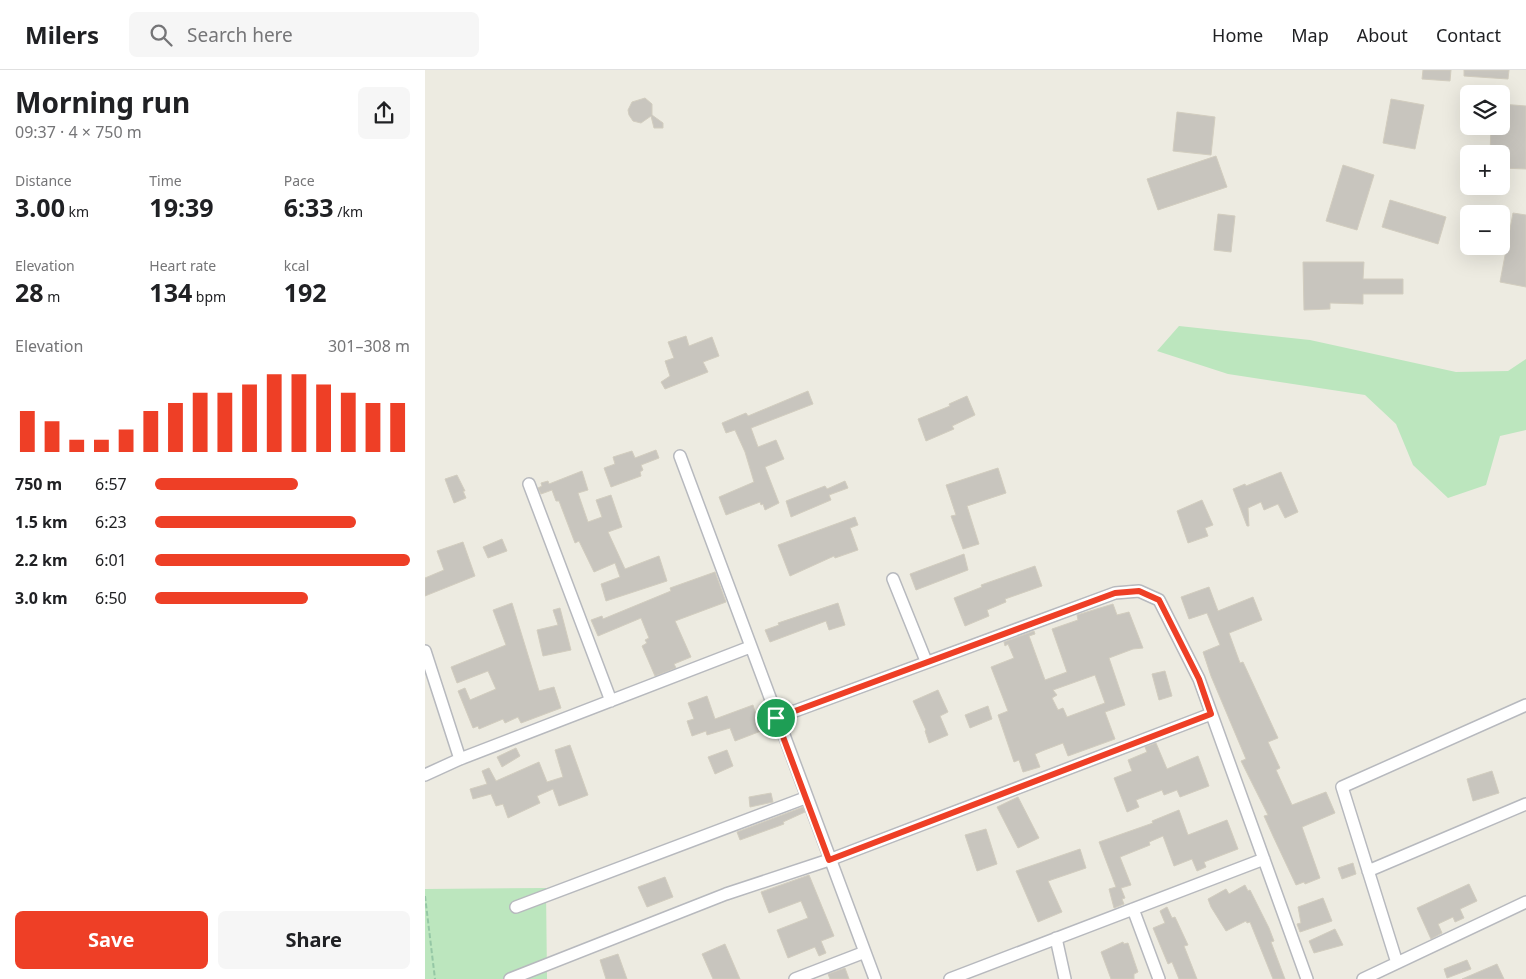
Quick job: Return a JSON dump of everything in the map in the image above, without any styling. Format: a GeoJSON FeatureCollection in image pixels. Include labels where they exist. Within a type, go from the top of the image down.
{"type":"FeatureCollection","features":[{"type":"Feature","properties":{"kind":"street"},"geometry":{"type":"LineString","coordinates":[[680,456],[805,798],[875,979]]}},
{"type":"Feature","properties":{"kind":"street"},"geometry":{"type":"LineString","coordinates":[[529,484],[611,701]]}},
{"type":"Feature","properties":{"kind":"street"},"geometry":{"type":"LineString","coordinates":[[893,579],[927,661]]}},
{"type":"Feature","properties":{"kind":"street"},"geometry":{"type":"LineString","coordinates":[[776,718],[1115,593],[1139,591],[1159,600],[1199,679],[1307,979]]}},
{"type":"Feature","properties":{"kind":"street"},"geometry":{"type":"LineString","coordinates":[[425,775],[460,759],[750,647]]}},
{"type":"Feature","properties":{"kind":"street"},"geometry":{"type":"LineString","coordinates":[[425,651],[460,759]]}},
{"type":"Feature","properties":{"kind":"street"},"geometry":{"type":"LineString","coordinates":[[1397,963],[1342,787],[1526,705]]}},
{"type":"Feature","properties":{"kind":"street"},"geometry":{"type":"LineString","coordinates":[[510,979],[726,894],[829,860],[1211,714]]}},
{"type":"Feature","properties":{"kind":"street"},"geometry":{"type":"LineString","coordinates":[[516,908],[805,798]]}},
{"type":"Feature","properties":{"kind":"street"},"geometry":{"type":"LineString","coordinates":[[1368,871],[1526,804]]}},
{"type":"Feature","properties":{"kind":"street"},"geometry":{"type":"LineString","coordinates":[[950,979],[1264,860]]}},
{"type":"Feature","properties":{"kind":"street"},"geometry":{"type":"LineString","coordinates":[[1363,979],[1526,902]]}},
{"type":"Feature","properties":{"kind":"street"},"geometry":{"type":"LineString","coordinates":[[1133,909],[1159,979]]}},
{"type":"Feature","properties":{"kind":"street"},"geometry":{"type":"LineString","coordinates":[[1056,938],[1065,979]]}},
{"type":"Feature","properties":{"kind":"street"},"geometry":{"type":"LineString","coordinates":[[795,979],[865,952]]}},
{"type":"Feature","properties":{"kind":"path"},"geometry":{"type":"LineString","coordinates":[[425,896],[435,979]]}},
{"type":"Feature","properties":{"kind":"green space"},"geometry":{"type":"Polygon","coordinates":[[[1179,326],[1310,340],[1456,372],[1508,371],[1526,359],[1526,430],[1500,436],[1486,485],[1448,498],[1413,465],[1396,424],[1365,395],[1228,374],[1157,351],[1179,326]]]}},
{"type":"Feature","properties":{"kind":"green space"},"geometry":{"type":"Polygon","coordinates":[[[546,888],[547,979],[425,979],[425,889],[546,888]]]}},
{"type":"Feature","properties":{"kind":"building"},"geometry":{"type":"Polygon","coordinates":[[[1423,70],[1451,70],[1450,81],[1422,79],[1423,70]]]}},
{"type":"Feature","properties":{"kind":"building"},"geometry":{"type":"Polygon","coordinates":[[[1464,70],[1509,70],[1508,79],[1464,76],[1464,70]]]}},
{"type":"Feature","properties":{"kind":"building"},"geometry":{"type":"Polygon","coordinates":[[[645,98],[652,104],[652,115],[663,123],[663,128],[654,128],[651,116],[641,123],[633,121],[629,115],[628,110],[632,102],[645,98]]]}},
{"type":"Feature","properties":{"kind":"building"},"geometry":{"type":"Polygon","coordinates":[[[1391,99],[1424,105],[1415,149],[1383,143],[1391,99]]]}},
{"type":"Feature","properties":{"kind":"building"},"geometry":{"type":"Polygon","coordinates":[[[1510,105],[1526,106],[1526,169],[1510,168],[1510,145],[1490,145],[1491,135],[1510,135],[1510,105]]]}},
{"type":"Feature","properties":{"kind":"building"},"geometry":{"type":"Polygon","coordinates":[[[1177,112],[1215,117],[1211,155],[1173,151],[1177,112]]]}},
{"type":"Feature","properties":{"kind":"building"},"geometry":{"type":"Polygon","coordinates":[[[1216,156],[1227,187],[1158,210],[1147,179],[1216,156]]]}},
{"type":"Feature","properties":{"kind":"building"},"geometry":{"type":"Polygon","coordinates":[[[1343,165],[1374,175],[1357,230],[1326,221],[1343,165]]]}},
{"type":"Feature","properties":{"kind":"building"},"geometry":{"type":"Polygon","coordinates":[[[1390,200],[1446,217],[1438,244],[1382,227],[1390,200]]]}},
{"type":"Feature","properties":{"kind":"building"},"geometry":{"type":"Polygon","coordinates":[[[1513,213],[1526,215],[1526,287],[1500,282],[1505,255],[1510,255],[1510,229],[1513,213]]]}},
{"type":"Feature","properties":{"kind":"building"},"geometry":{"type":"Polygon","coordinates":[[[1218,214],[1235,216],[1231,252],[1214,250],[1218,214]]]}},
{"type":"Feature","properties":{"kind":"building"},"geometry":{"type":"Polygon","coordinates":[[[1303,262],[1364,262],[1363,279],[1403,279],[1403,294],[1363,294],[1363,304],[1330,303],[1330,309],[1304,310],[1303,262]]]}},
{"type":"Feature","properties":{"kind":"building"},"geometry":{"type":"Polygon","coordinates":[[[686,336],[689,346],[712,337],[719,356],[703,362],[708,372],[665,389],[661,382],[670,376],[665,361],[674,358],[668,342],[686,336]]]}},
{"type":"Feature","properties":{"kind":"building"},"geometry":{"type":"Polygon","coordinates":[[[808,391],[813,404],[751,428],[758,447],[776,440],[784,459],[765,467],[779,503],[765,510],[760,502],[726,515],[719,497],[754,482],[745,452],[735,430],[726,433],[722,423],[746,413],[748,416],[808,391]]]}},
{"type":"Feature","properties":{"kind":"building"},"geometry":{"type":"Polygon","coordinates":[[[967,396],[975,415],[952,426],[954,429],[926,441],[918,419],[950,406],[949,404],[967,396]]]}},
{"type":"Feature","properties":{"kind":"building"},"geometry":{"type":"Polygon","coordinates":[[[656,450],[659,458],[641,465],[643,470],[640,472],[641,476],[611,487],[604,468],[615,464],[613,457],[632,451],[635,458],[656,450]]]}},
{"type":"Feature","properties":{"kind":"building"},"geometry":{"type":"Polygon","coordinates":[[[998,468],[1006,493],[967,506],[979,544],[963,549],[951,516],[956,515],[946,485],[998,468]]]}},
{"type":"Feature","properties":{"kind":"building"},"geometry":{"type":"Polygon","coordinates":[[[582,471],[588,490],[578,493],[588,522],[602,517],[596,500],[611,495],[622,527],[608,532],[625,569],[659,556],[667,581],[606,601],[601,584],[620,577],[615,563],[594,572],[579,541],[575,543],[559,501],[556,501],[552,490],[541,494],[538,488],[542,486],[541,483],[548,481],[549,484],[582,471]]]}},
{"type":"Feature","properties":{"kind":"building"},"geometry":{"type":"Polygon","coordinates":[[[1281,472],[1298,512],[1285,518],[1278,504],[1264,510],[1261,502],[1248,508],[1249,526],[1247,526],[1233,489],[1245,484],[1246,486],[1281,472]]]}},
{"type":"Feature","properties":{"kind":"building"},"geometry":{"type":"Polygon","coordinates":[[[457,475],[465,491],[463,491],[466,498],[454,503],[445,479],[457,475]]]}},
{"type":"Feature","properties":{"kind":"building"},"geometry":{"type":"Polygon","coordinates":[[[845,481],[848,488],[829,495],[831,500],[791,517],[786,501],[825,486],[827,489],[845,481]]]}},
{"type":"Feature","properties":{"kind":"building"},"geometry":{"type":"Polygon","coordinates":[[[1202,500],[1213,525],[1205,528],[1208,536],[1188,543],[1177,511],[1202,500]]]}},
{"type":"Feature","properties":{"kind":"building"},"geometry":{"type":"Polygon","coordinates":[[[855,517],[858,525],[850,528],[858,550],[835,558],[834,556],[790,576],[778,545],[855,517]]]}},
{"type":"Feature","properties":{"kind":"building"},"geometry":{"type":"Polygon","coordinates":[[[502,539],[507,551],[488,558],[483,547],[502,539]]]}},
{"type":"Feature","properties":{"kind":"building"},"geometry":{"type":"Polygon","coordinates":[[[463,542],[475,576],[425,596],[425,578],[444,570],[437,551],[463,542]]]}},
{"type":"Feature","properties":{"kind":"building"},"geometry":{"type":"Polygon","coordinates":[[[964,554],[968,570],[916,590],[910,574],[964,554]]]}},
{"type":"Feature","properties":{"kind":"building"},"geometry":{"type":"Polygon","coordinates":[[[1035,566],[1042,586],[1005,599],[1006,602],[987,610],[989,616],[965,626],[954,598],[982,587],[981,585],[1035,566]]]}},
{"type":"Feature","properties":{"kind":"building"},"geometry":{"type":"Polygon","coordinates":[[[715,572],[726,602],[675,621],[691,657],[674,664],[676,668],[655,676],[642,646],[647,643],[645,640],[649,638],[641,618],[598,636],[591,620],[602,616],[603,619],[671,591],[670,588],[715,572]]]}},
{"type":"Feature","properties":{"kind":"building"},"geometry":{"type":"Polygon","coordinates":[[[1209,587],[1218,611],[1253,597],[1262,620],[1229,633],[1240,663],[1243,662],[1278,738],[1268,742],[1280,768],[1276,770],[1292,805],[1326,792],[1335,813],[1302,827],[1320,878],[1305,884],[1304,882],[1296,885],[1264,816],[1268,815],[1241,761],[1246,759],[1211,676],[1203,652],[1220,645],[1207,613],[1189,619],[1181,597],[1209,587]]]}},
{"type":"Feature","properties":{"kind":"building"},"geometry":{"type":"Polygon","coordinates":[[[512,603],[539,691],[554,687],[561,708],[521,723],[518,717],[505,723],[503,719],[479,729],[478,726],[473,728],[458,691],[465,688],[470,700],[496,689],[488,671],[457,683],[451,667],[506,645],[493,610],[512,603]]]}},
{"type":"Feature","properties":{"kind":"building"},"geometry":{"type":"Polygon","coordinates":[[[838,603],[845,625],[829,630],[826,621],[770,642],[765,630],[779,625],[778,623],[838,603]]]}},
{"type":"Feature","properties":{"kind":"building"},"geometry":{"type":"Polygon","coordinates":[[[1113,604],[1117,615],[1129,612],[1143,648],[1133,649],[1109,658],[1125,705],[1105,712],[1115,739],[1068,756],[1063,743],[1035,754],[1040,767],[1023,772],[1019,760],[1014,762],[998,715],[1008,711],[991,667],[1014,658],[1008,644],[1005,646],[1004,642],[1034,631],[1035,634],[1029,636],[1045,680],[1067,672],[1052,629],[1078,620],[1077,615],[1113,604]],[[1095,675],[1053,690],[1057,695],[1052,698],[1058,710],[1063,708],[1067,717],[1105,703],[1095,675]]]}},
{"type":"Feature","properties":{"kind":"building"},"geometry":{"type":"Polygon","coordinates":[[[560,608],[571,650],[543,656],[537,630],[558,625],[553,610],[560,608]]]}},
{"type":"Feature","properties":{"kind":"building"},"geometry":{"type":"Polygon","coordinates":[[[1165,671],[1172,696],[1159,700],[1152,674],[1165,671]]]}},
{"type":"Feature","properties":{"kind":"building"},"geometry":{"type":"Polygon","coordinates":[[[938,690],[948,712],[940,716],[948,735],[929,743],[926,730],[913,701],[938,690]]]}},
{"type":"Feature","properties":{"kind":"building"},"geometry":{"type":"Polygon","coordinates":[[[707,696],[715,719],[753,705],[761,731],[735,741],[730,728],[707,735],[706,731],[692,736],[687,721],[694,719],[688,703],[707,696]]]}},
{"type":"Feature","properties":{"kind":"building"},"geometry":{"type":"Polygon","coordinates":[[[988,706],[992,719],[970,728],[965,715],[988,706]]]}},
{"type":"Feature","properties":{"kind":"building"},"geometry":{"type":"Polygon","coordinates":[[[1156,743],[1167,769],[1198,756],[1209,786],[1180,797],[1177,790],[1164,795],[1162,790],[1136,800],[1139,807],[1127,812],[1114,778],[1132,771],[1128,760],[1147,752],[1145,747],[1156,743]]]}},
{"type":"Feature","properties":{"kind":"building"},"geometry":{"type":"Polygon","coordinates":[[[570,745],[588,795],[559,806],[553,789],[537,796],[540,803],[508,818],[503,804],[496,806],[491,794],[473,799],[470,789],[487,784],[482,771],[489,768],[496,781],[539,762],[547,782],[563,777],[555,750],[570,745]]]}},
{"type":"Feature","properties":{"kind":"building"},"geometry":{"type":"Polygon","coordinates":[[[516,748],[520,756],[502,767],[497,757],[516,748]]]}},
{"type":"Feature","properties":{"kind":"building"},"geometry":{"type":"Polygon","coordinates":[[[727,750],[733,766],[715,774],[708,757],[727,750]]]}},
{"type":"Feature","properties":{"kind":"building"},"geometry":{"type":"Polygon","coordinates":[[[1492,771],[1499,793],[1473,801],[1467,779],[1492,771]]]}},
{"type":"Feature","properties":{"kind":"building"},"geometry":{"type":"Polygon","coordinates":[[[771,793],[773,802],[750,807],[749,797],[771,793]]]}},
{"type":"Feature","properties":{"kind":"building"},"geometry":{"type":"Polygon","coordinates":[[[1018,797],[1039,838],[1018,848],[997,807],[1018,797]]]}},
{"type":"Feature","properties":{"kind":"building"},"geometry":{"type":"Polygon","coordinates":[[[803,807],[805,812],[783,822],[784,824],[740,840],[737,832],[803,807]]]}},
{"type":"Feature","properties":{"kind":"building"},"geometry":{"type":"Polygon","coordinates":[[[1179,810],[1188,835],[1227,820],[1238,849],[1204,862],[1206,867],[1197,871],[1192,859],[1174,866],[1163,836],[1149,842],[1150,845],[1120,857],[1131,885],[1121,888],[1125,898],[1122,899],[1124,904],[1114,908],[1109,889],[1116,887],[1099,842],[1153,823],[1152,821],[1179,810]]]}},
{"type":"Feature","properties":{"kind":"building"},"geometry":{"type":"Polygon","coordinates":[[[986,829],[997,864],[977,871],[965,835],[986,829]]]}},
{"type":"Feature","properties":{"kind":"building"},"geometry":{"type":"Polygon","coordinates":[[[1080,849],[1086,868],[1048,881],[1062,912],[1038,922],[1016,871],[1080,849]]]}},
{"type":"Feature","properties":{"kind":"building"},"geometry":{"type":"Polygon","coordinates":[[[1353,863],[1356,874],[1342,879],[1338,868],[1353,863]]]}},
{"type":"Feature","properties":{"kind":"building"},"geometry":{"type":"Polygon","coordinates":[[[809,875],[834,936],[821,941],[826,953],[819,956],[815,947],[788,958],[777,930],[808,918],[801,901],[769,913],[761,892],[809,875]]]}},
{"type":"Feature","properties":{"kind":"building"},"geometry":{"type":"Polygon","coordinates":[[[665,877],[673,897],[647,907],[638,887],[665,877]]]}},
{"type":"Feature","properties":{"kind":"building"},"geometry":{"type":"Polygon","coordinates":[[[1469,884],[1477,901],[1460,909],[1464,918],[1455,922],[1453,917],[1438,924],[1442,933],[1431,939],[1417,908],[1469,884]]]}},
{"type":"Feature","properties":{"kind":"building"},"geometry":{"type":"Polygon","coordinates":[[[1245,885],[1248,891],[1250,890],[1269,928],[1274,941],[1271,942],[1285,979],[1273,979],[1250,922],[1247,923],[1246,921],[1226,931],[1211,907],[1208,899],[1226,889],[1229,894],[1245,885]]]}},
{"type":"Feature","properties":{"kind":"building"},"geometry":{"type":"Polygon","coordinates":[[[1323,898],[1332,921],[1300,932],[1297,924],[1301,923],[1298,907],[1323,898]]]}},
{"type":"Feature","properties":{"kind":"building"},"geometry":{"type":"Polygon","coordinates":[[[1167,907],[1172,918],[1175,917],[1188,945],[1184,946],[1197,979],[1179,979],[1172,962],[1168,964],[1153,928],[1165,923],[1160,911],[1167,907]]]}},
{"type":"Feature","properties":{"kind":"building"},"geometry":{"type":"Polygon","coordinates":[[[1335,929],[1343,945],[1314,953],[1309,941],[1335,929]]]}},
{"type":"Feature","properties":{"kind":"building"},"geometry":{"type":"Polygon","coordinates":[[[1123,942],[1124,944],[1128,943],[1138,972],[1134,974],[1134,979],[1111,979],[1101,952],[1123,942]]]}},
{"type":"Feature","properties":{"kind":"building"},"geometry":{"type":"Polygon","coordinates":[[[725,944],[740,979],[713,979],[702,954],[725,944]]]}},
{"type":"Feature","properties":{"kind":"building"},"geometry":{"type":"Polygon","coordinates":[[[618,954],[627,979],[606,979],[600,960],[618,954]]]}},
{"type":"Feature","properties":{"kind":"building"},"geometry":{"type":"Polygon","coordinates":[[[1467,960],[1471,969],[1447,978],[1444,969],[1467,960]]]}},
{"type":"Feature","properties":{"kind":"building"},"geometry":{"type":"Polygon","coordinates":[[[1497,964],[1504,979],[1462,979],[1497,964]]]}},
{"type":"Feature","properties":{"kind":"building"},"geometry":{"type":"Polygon","coordinates":[[[845,968],[849,979],[830,979],[828,974],[845,968]]]}},
{"type":"Feature","properties":{"kind":"route"},"geometry":{"type":"LineString","coordinates":[[1139,591],[1159,600],[1199,679],[1211,714],[829,860],[776,718],[904,669],[1115,593],[1139,591]]}}]}
